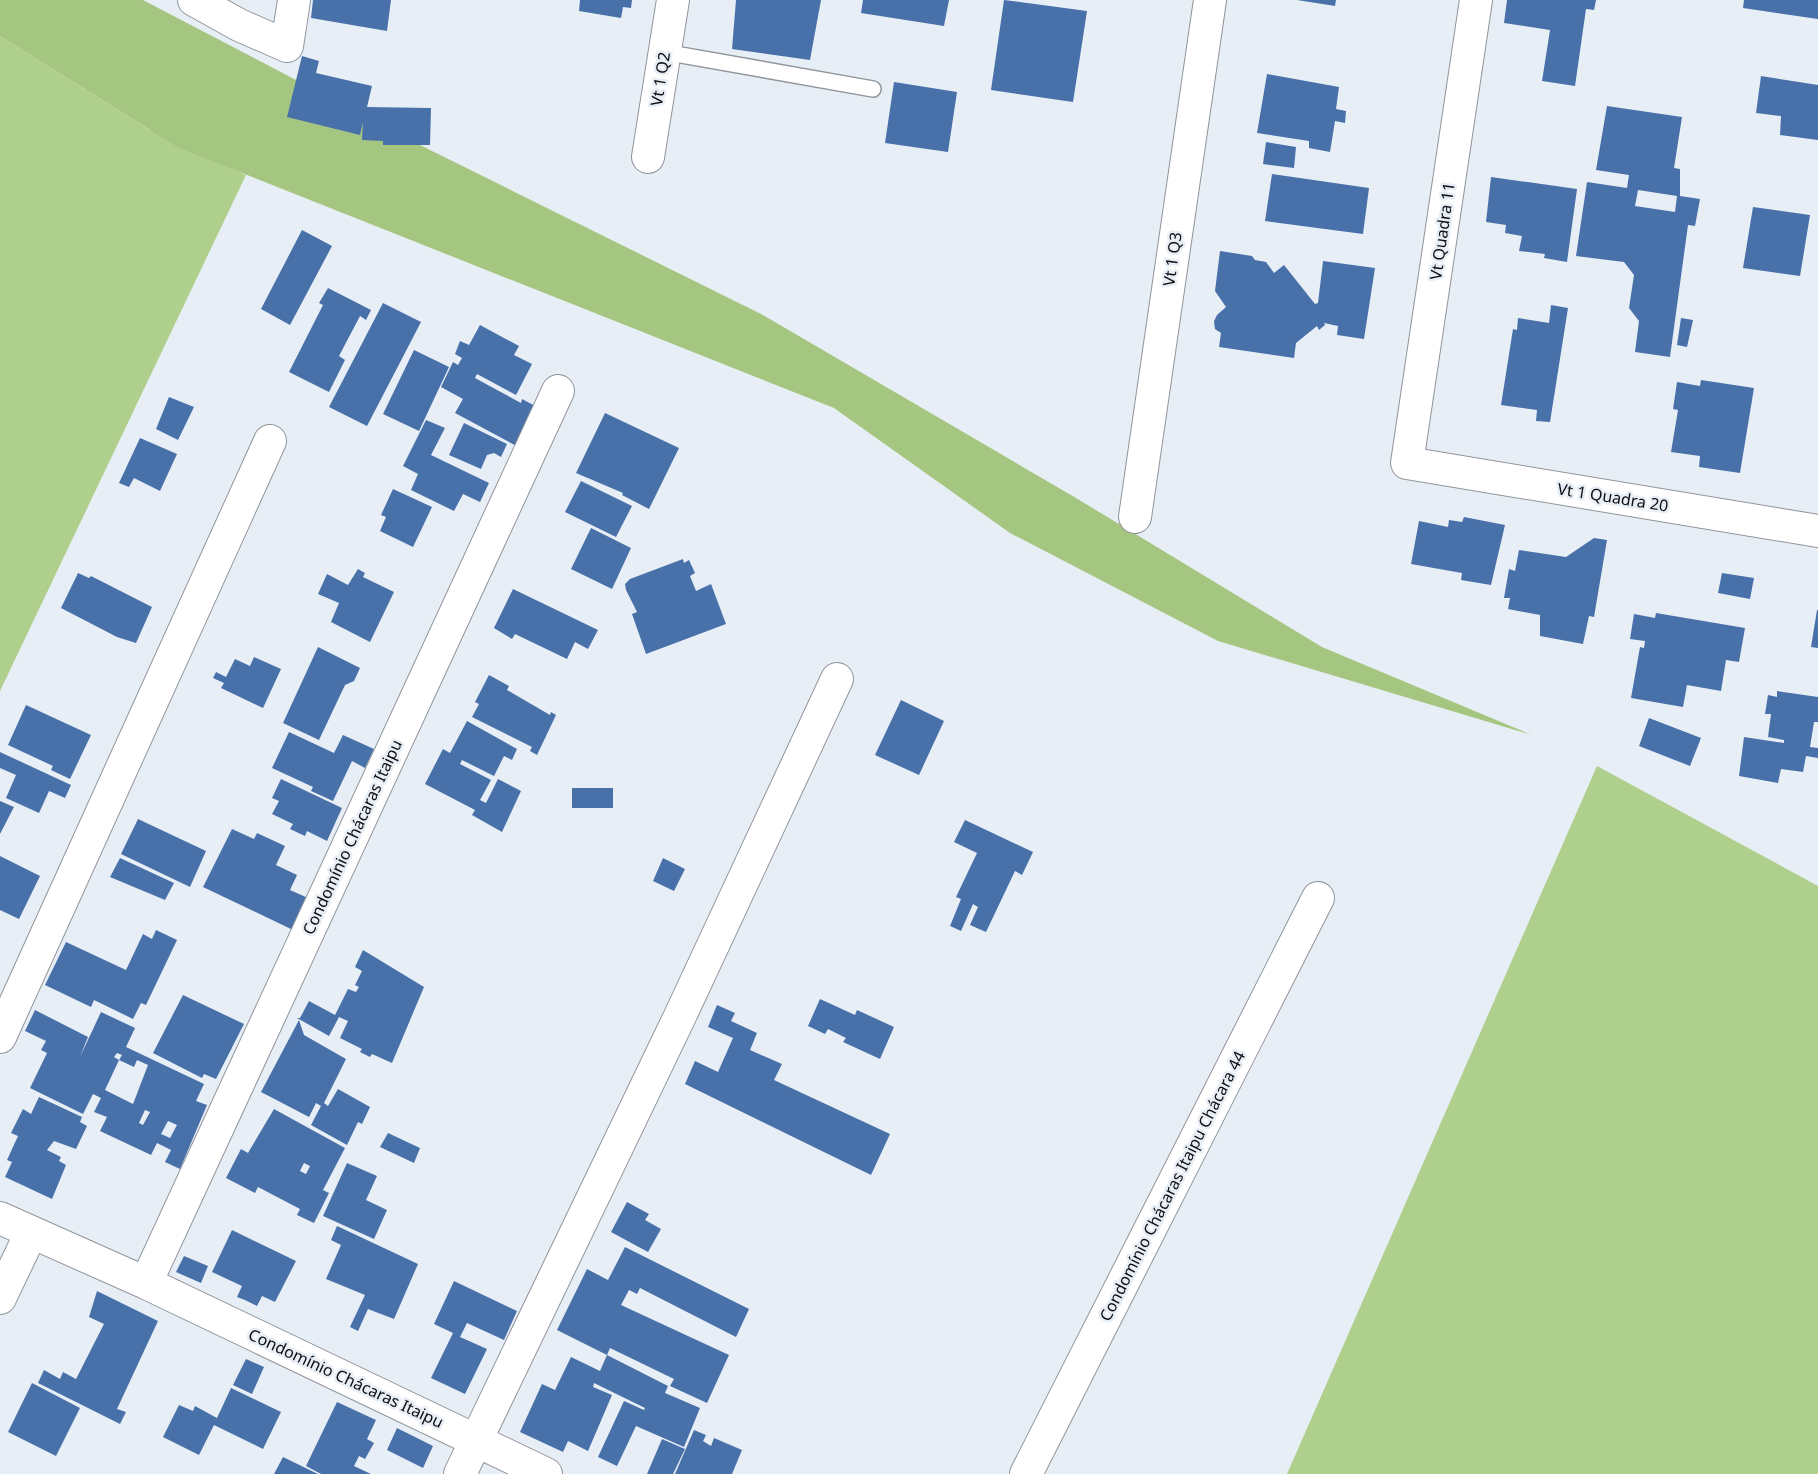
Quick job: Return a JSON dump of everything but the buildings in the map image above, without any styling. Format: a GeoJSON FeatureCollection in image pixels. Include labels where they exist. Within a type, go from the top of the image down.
{"type":"FeatureCollection","features":[{"type":"Feature","properties":{"kind":"street"},"geometry":{"type":"LineString","coordinates":[[194,0],[239,26],[287,46],[294,0]]}},
{"type":"Feature","properties":{"kind":"street","name":"Vt 1 Q2"},"geometry":{"type":"LineString","coordinates":[[648,157],[673,0]]}},
{"type":"Feature","properties":{"kind":"street","name":"Vt 1 Q3"},"geometry":{"type":"LineString","coordinates":[[1135,517],[1210,0]]}},
{"type":"Feature","properties":{"kind":"street","name":"Vt Quadra 11"},"geometry":{"type":"LineString","coordinates":[[1407,463],[1476,0]]}},
{"type":"Feature","properties":{"kind":"street","name":"Condomínio Chácaras Itaipu"},"geometry":{"type":"LineString","coordinates":[[146,1283],[558,391]]}},
{"type":"Feature","properties":{"kind":"street"},"geometry":{"type":"LineString","coordinates":[[0,1037],[270,441]]}},
{"type":"Feature","properties":{"kind":"street","name":"Vt 1 Quadra 20"},"geometry":{"type":"LineString","coordinates":[[1407,463],[1818,531]]}},
{"type":"Feature","properties":{"kind":"street"},"geometry":{"type":"LineString","coordinates":[[460,1474],[681,1014],[837,678]]}},
{"type":"Feature","properties":{"kind":"street","name":"Condomínio Chácaras Itaipu Chácara 44"},"geometry":{"type":"LineString","coordinates":[[1026,1474],[1318,898]]}},
{"type":"Feature","properties":{"kind":"street","name":"Condomínio Chácaras Itaipu"},"geometry":{"type":"LineString","coordinates":[[0,1218],[146,1283],[546,1474]]}},
{"type":"Feature","properties":{"kind":"street"},"geometry":{"type":"LineString","coordinates":[[0,1298],[31,1233]]}},
{"type":"Feature","properties":{"kind":"lane"},"geometry":{"type":"LineString","coordinates":[[664,52],[873,89]]}},
{"type":"Feature","properties":{"kind":"green space"},"geometry":{"type":"Polygon","coordinates":[[[0,0],[143,0],[426,148],[761,314],[1076,498],[1322,647],[1532,735],[1218,641],[1010,533],[834,408],[179,148],[0,36],[0,0]]]}},
{"type":"Feature","properties":{"kind":"green space"},"geometry":{"type":"Polygon","coordinates":[[[0,36],[150,130],[246,175],[0,691],[0,36]]]}},
{"type":"Feature","properties":{"kind":"green space"},"geometry":{"type":"Polygon","coordinates":[[[1597,766],[1818,886],[1818,1474],[1287,1474],[1597,766]]]}}]}
